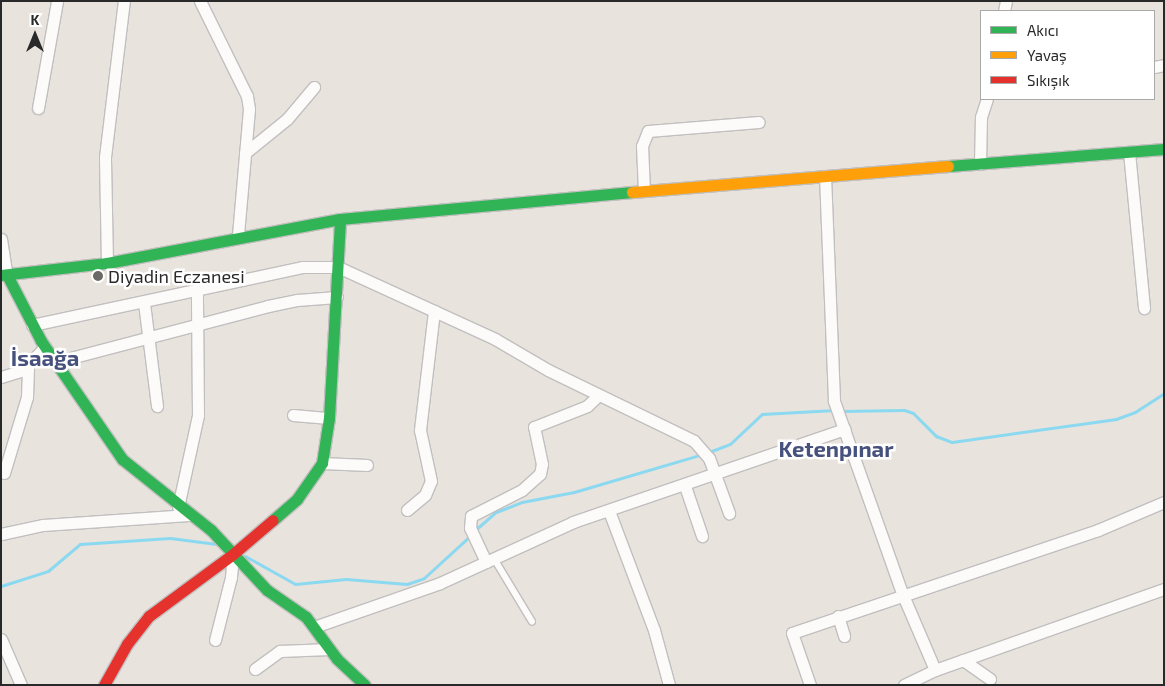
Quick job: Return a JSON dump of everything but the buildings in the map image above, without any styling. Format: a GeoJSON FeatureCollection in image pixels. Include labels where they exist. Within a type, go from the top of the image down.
{"type":"FeatureCollection","features":[{"type":"Feature","properties":{"kind":"street"},"geometry":{"type":"LineString","coordinates":[[38,108],[57,1]]}},
{"type":"Feature","properties":{"kind":"street"},"geometry":{"type":"LineString","coordinates":[[108,262],[105,157],[124,1]]}},
{"type":"Feature","properties":{"kind":"street"},"geometry":{"type":"LineString","coordinates":[[200,1],[247,96],[249,109],[238,235]]}},
{"type":"Feature","properties":{"kind":"street"},"geometry":{"type":"LineString","coordinates":[[245,153],[287,119],[314,87]]}},
{"type":"Feature","properties":{"kind":"street"},"geometry":{"type":"LineString","coordinates":[[980,164],[981,117],[987,100]]}},
{"type":"Feature","properties":{"kind":"street"},"geometry":{"type":"LineString","coordinates":[[644,191],[642,146],[648,131],[759,122]]}},
{"type":"Feature","properties":{"kind":"street"},"geometry":{"type":"LineString","coordinates":[[4,275],[108,262],[238,235],[340,219],[644,191],[1164,150]]}},
{"type":"Feature","properties":{"kind":"street"},"geometry":{"type":"LineString","coordinates":[[1129,152],[1144,308]]}},
{"type":"Feature","properties":{"kind":"street"},"geometry":{"type":"LineString","coordinates":[[825,176],[834,401],[902,593],[935,670]]}},
{"type":"Feature","properties":{"kind":"street"},"geometry":{"type":"LineString","coordinates":[[104,685],[127,644],[149,616],[233,554],[297,499],[322,463],[329,418],[340,219]]}},
{"type":"Feature","properties":{"kind":"street"},"geometry":{"type":"LineString","coordinates":[[1,239],[4,275],[46,347],[122,459],[189,516],[211,530],[267,590],[314,627],[329,649],[365,685]]}},
{"type":"Feature","properties":{"kind":"street"},"geometry":{"type":"LineString","coordinates":[[32,325],[302,267],[338,267],[495,339],[700,446],[708,458],[729,512]]}},
{"type":"Feature","properties":{"kind":"street"},"geometry":{"type":"LineString","coordinates":[[178,507],[198,415],[199,325],[197,291]]}},
{"type":"Feature","properties":{"kind":"street"},"geometry":{"type":"LineString","coordinates":[[56,362],[297,300],[336,297]]}},
{"type":"Feature","properties":{"kind":"street"},"geometry":{"type":"LineString","coordinates":[[144,302],[150,337],[157,406]]}},
{"type":"Feature","properties":{"kind":"street"},"geometry":{"type":"LineString","coordinates":[[407,510],[425,495],[431,481],[420,430],[434,311]]}},
{"type":"Feature","properties":{"kind":"street"},"geometry":{"type":"LineString","coordinates":[[4,474],[27,397],[30,360],[46,347]]}},
{"type":"Feature","properties":{"kind":"street"},"geometry":{"type":"LineString","coordinates":[[1,377],[28,369]]}},
{"type":"Feature","properties":{"kind":"street"},"geometry":{"type":"LineString","coordinates":[[490,560],[470,528],[471,516],[522,490],[540,474],[542,464],[534,427],[587,406],[600,395]]}},
{"type":"Feature","properties":{"kind":"street"},"geometry":{"type":"LineString","coordinates":[[293,415],[329,418]]}},
{"type":"Feature","properties":{"kind":"street"},"geometry":{"type":"LineString","coordinates":[[314,627],[440,583],[573,522],[685,486],[714,474],[845,429]]}},
{"type":"Feature","properties":{"kind":"street"},"geometry":{"type":"LineString","coordinates":[[322,463],[366,465]]}},
{"type":"Feature","properties":{"kind":"street"},"geometry":{"type":"LineString","coordinates":[[685,486],[702,536]]}},
{"type":"Feature","properties":{"kind":"street"},"geometry":{"type":"LineString","coordinates":[[810,685],[792,633],[902,593],[1098,530],[1164,502]]}},
{"type":"Feature","properties":{"kind":"street"},"geometry":{"type":"LineString","coordinates":[[609,510],[654,630],[669,685]]}},
{"type":"Feature","properties":{"kind":"street"},"geometry":{"type":"LineString","coordinates":[[1,534],[43,525],[189,516]]}},
{"type":"Feature","properties":{"kind":"street"},"geometry":{"type":"LineString","coordinates":[[215,640],[231,577],[233,554]]}},
{"type":"Feature","properties":{"kind":"street"},"geometry":{"type":"LineString","coordinates":[[904,685],[935,670],[1164,590]]}},
{"type":"Feature","properties":{"kind":"street"},"geometry":{"type":"LineString","coordinates":[[838,616],[844,636]]}},
{"type":"Feature","properties":{"kind":"street"},"geometry":{"type":"LineString","coordinates":[[1,639],[21,685]]}},
{"type":"Feature","properties":{"kind":"street"},"geometry":{"type":"LineString","coordinates":[[255,668],[280,651],[329,649]]}},
{"type":"Feature","properties":{"kind":"street"},"geometry":{"type":"LineString","coordinates":[[963,660],[990,679]]}},
{"type":"Feature","properties":{"kind":"lane"},"geometry":{"type":"LineString","coordinates":[[490,560],[532,621]]}},
{"type":"Feature","properties":{"kind":"waterway"},"geometry":{"type":"LineString","coordinates":[[842,411],[904,410],[913,413],[936,436],[952,442],[1116,419],[1135,412],[1164,393]]}},
{"type":"Feature","properties":{"kind":"waterway"},"geometry":{"type":"LineString","coordinates":[[709,452],[730,444],[762,414],[835,410]]}},
{"type":"Feature","properties":{"kind":"waterway"},"geometry":{"type":"LineString","coordinates":[[474,531],[496,512],[522,502],[574,492],[703,454]]}},
{"type":"Feature","properties":{"kind":"waterway"},"geometry":{"type":"LineString","coordinates":[[245,556],[295,584],[346,579],[407,584],[424,578],[470,536]]}},
{"type":"Feature","properties":{"kind":"waterway"},"geometry":{"type":"LineString","coordinates":[[1,586],[48,571],[80,544],[170,538],[217,544]]}},
{"type":"Feature","properties":{"kind":"traffic: fast"},"geometry":{"type":"LineString","coordinates":[[948,166],[1164,149]]}},
{"type":"Feature","properties":{"kind":"traffic: fast"},"geometry":{"type":"LineString","coordinates":[[1,275],[107,263],[340,219],[632,192]]}},
{"type":"Feature","properties":{"kind":"traffic: fast"},"geometry":{"type":"LineString","coordinates":[[273,520],[297,499],[322,463],[329,418],[340,219]]}},
{"type":"Feature","properties":{"kind":"traffic: fast"},"geometry":{"type":"LineString","coordinates":[[7,275],[41,341],[122,459],[211,530],[267,590],[306,617],[337,659],[365,685]]}},
{"type":"Feature","properties":{"kind":"traffic: slow"},"geometry":{"type":"LineString","coordinates":[[632,192],[948,166]]}},
{"type":"Feature","properties":{"kind":"traffic: jam"},"geometry":{"type":"LineString","coordinates":[[104,685],[127,644],[149,616],[233,554],[273,520]]}},
{"type":"Feature","properties":{"kind":"place","name":"Diyadin Eczanesi"},"geometry":{"type":"Point","coordinates":[98,276]}},
{"type":"Feature","properties":{"kind":"district","name":"İsaağa"},"geometry":{"type":"Point","coordinates":[45,358]}},
{"type":"Feature","properties":{"kind":"district","name":"Ketenpınar"},"geometry":{"type":"Point","coordinates":[836,449]}}]}
